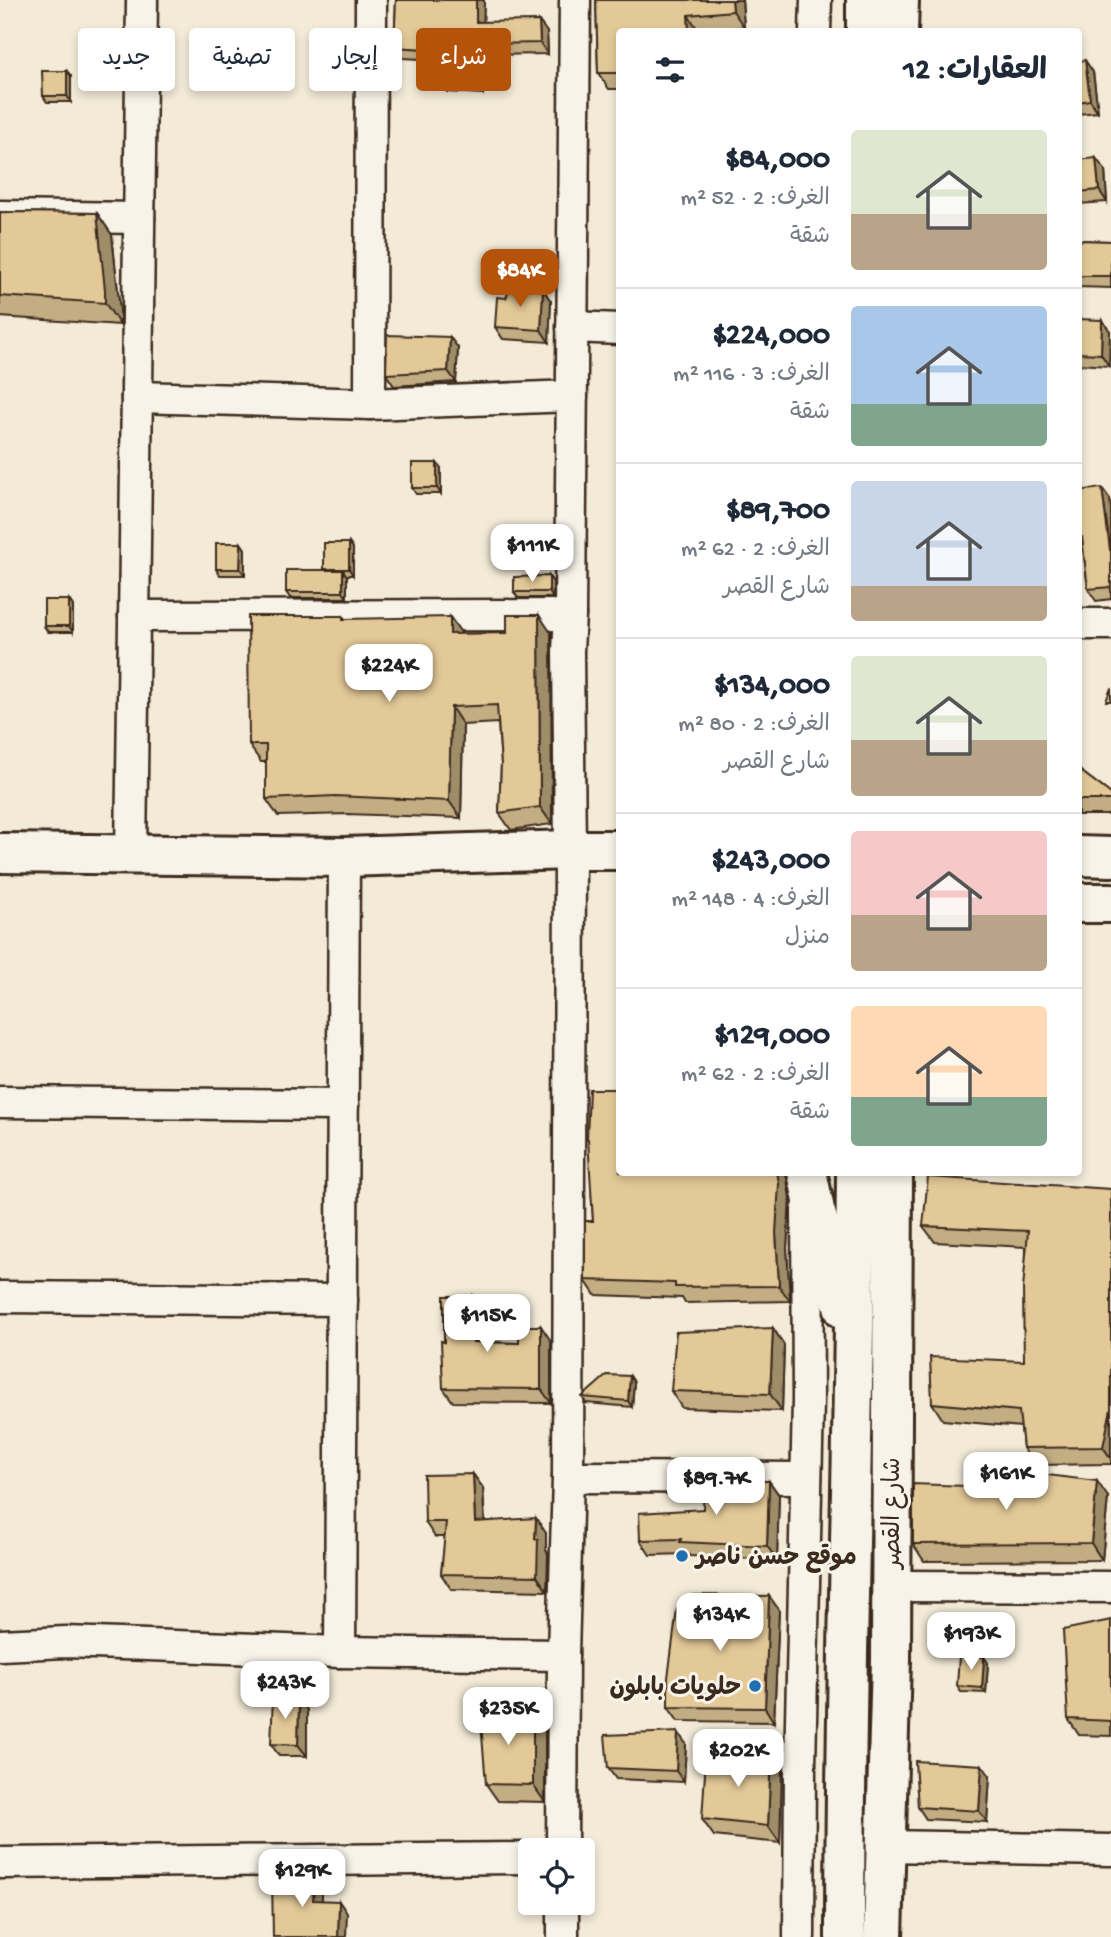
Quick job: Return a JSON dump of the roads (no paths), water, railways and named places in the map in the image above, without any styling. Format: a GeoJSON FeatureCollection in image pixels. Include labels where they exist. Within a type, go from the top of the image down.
{"type":"FeatureCollection","features":[{"type":"Feature","properties":{"kind":"street"},"geometry":{"type":"LineString","coordinates":[[131,855],[142,0]]}},
{"type":"Feature","properties":{"kind":"street"},"geometry":{"type":"LineString","coordinates":[[370,404],[371,0]]}},
{"type":"Feature","properties":{"kind":"street"},"geometry":{"type":"LineString","coordinates":[[562,1838],[568,1477],[568,651],[575,0]]}},
{"type":"Feature","properties":{"kind":"street"},"geometry":{"type":"LineString","coordinates":[[816,0],[816,28]]}},
{"type":"Feature","properties":{"kind":"street"},"geometry":{"type":"LineString","coordinates":[[866,0],[866,28]]}},
{"type":"Feature","properties":{"kind":"street"},"geometry":{"type":"LineString","coordinates":[[898,28],[899,0]]}},
{"type":"Feature","properties":{"kind":"street"},"geometry":{"type":"LineString","coordinates":[[0,216],[139,218]]}},
{"type":"Feature","properties":{"kind":"street"},"geometry":{"type":"LineString","coordinates":[[572,327],[616,329]]}},
{"type":"Feature","properties":{"kind":"street"},"geometry":{"type":"LineString","coordinates":[[137,397],[370,404],[572,396]]}},
{"type":"Feature","properties":{"kind":"street"},"geometry":{"type":"LineString","coordinates":[[134,616],[570,615]]}},
{"type":"Feature","properties":{"kind":"street"},"geometry":{"type":"LineString","coordinates":[[1082,624],[1111,624]]}},
{"type":"Feature","properties":{"kind":"street"},"geometry":{"type":"LineString","coordinates":[[0,853],[344,857],[616,850]]}},
{"type":"Feature","properties":{"kind":"street"},"geometry":{"type":"LineString","coordinates":[[1082,856],[1111,857]]}},
{"type":"Feature","properties":{"kind":"street"},"geometry":{"type":"LineString","coordinates":[[341,1652],[344,857]]}},
{"type":"Feature","properties":{"kind":"street"},"geometry":{"type":"LineString","coordinates":[[1082,902],[1111,903]]}},
{"type":"Feature","properties":{"kind":"street"},"geometry":{"type":"LineString","coordinates":[[0,1102],[343,1105]]}},
{"type":"Feature","properties":{"kind":"street"},"geometry":{"type":"LineString","coordinates":[[799,1937],[808,1400],[807,1176]]}},
{"type":"Feature","properties":{"kind":"street"},"geometry":{"type":"LineString","coordinates":[[808,1176],[814,1210],[855,1344]]}},
{"type":"Feature","properties":{"kind":"street","name":"شارع القصر"},"geometry":{"type":"LineString","coordinates":[[845,1937],[845,1777],[856,1176]]}},
{"type":"Feature","properties":{"kind":"street","name":"شارع القصر"},"geometry":{"type":"LineString","coordinates":[[883,1937],[891,1661],[893,1176]]}},
{"type":"Feature","properties":{"kind":"street"},"geometry":{"type":"LineString","coordinates":[[0,1297],[342,1300]]}},
{"type":"Feature","properties":{"kind":"street"},"geometry":{"type":"LineString","coordinates":[[568,1477],[806,1478]]}},
{"type":"Feature","properties":{"kind":"street"},"geometry":{"type":"LineString","coordinates":[[891,1586],[1111,1581]]}},
{"type":"Feature","properties":{"kind":"street"},"geometry":{"type":"LineString","coordinates":[[0,1645],[66,1642],[341,1652],[564,1655]]}},
{"type":"Feature","properties":{"kind":"street"},"geometry":{"type":"LineString","coordinates":[[847,1658],[855,1668],[870,1672],[891,1661]]}},
{"type":"Feature","properties":{"kind":"street"},"geometry":{"type":"LineString","coordinates":[[845,1777],[859,1766],[866,1765],[888,1778]]}},
{"type":"Feature","properties":{"kind":"street"},"geometry":{"type":"LineString","coordinates":[[884,1846],[1111,1850]]}},
{"type":"Feature","properties":{"kind":"street"},"geometry":{"type":"LineString","coordinates":[[0,1863],[518,1858]]}},
{"type":"Feature","properties":{"kind":"street"},"geometry":{"type":"LineString","coordinates":[[563,1915],[563,1937]]}},
{"type":"Feature","properties":{"kind":"place","name":"موقع حسن ناصر"},"geometry":{"type":"Point","coordinates":[682,1556]}},
{"type":"Feature","properties":{"kind":"place","name":"حلويات بابلون"},"geometry":{"type":"Point","coordinates":[755,1686]}}]}
